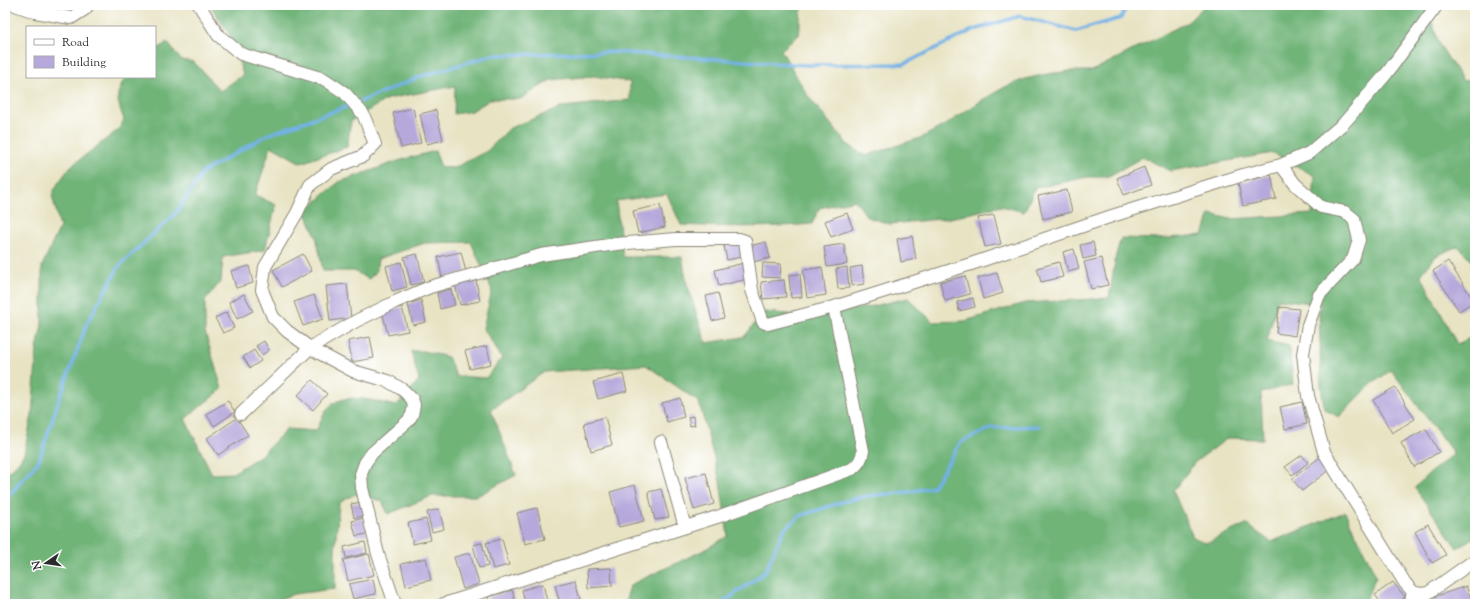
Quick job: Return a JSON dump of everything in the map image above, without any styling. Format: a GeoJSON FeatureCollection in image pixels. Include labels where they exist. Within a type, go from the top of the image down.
{"type":"FeatureCollection","features":[{"type":"Feature","properties":{"kind":"street"},"geometry":{"type":"LineString","coordinates":[[15,5],[35,12],[71,18],[85,9],[88,5]]}},
{"type":"Feature","properties":{"kind":"street"},"geometry":{"type":"LineString","coordinates":[[199,5],[218,35],[241,54],[324,79],[345,93],[363,114],[375,144],[363,156],[331,169],[310,185],[297,213],[265,267],[262,290],[273,317],[287,331],[310,348],[353,371],[388,381],[403,390],[412,399],[414,405],[412,415],[408,421],[372,453],[365,463],[361,474],[362,488],[378,554],[395,604]]}},
{"type":"Feature","properties":{"kind":"street"},"geometry":{"type":"LineString","coordinates":[[241,414],[310,348],[356,321],[430,287],[541,255],[616,244],[676,239],[739,239],[745,241],[752,290],[763,322],[768,324],[834,307],[971,264],[1112,216],[1243,175],[1281,165],[1308,153],[1344,123],[1387,73],[1436,5]]}},
{"type":"Feature","properties":{"kind":"street"},"geometry":{"type":"LineString","coordinates":[[1281,165],[1295,184],[1321,207],[1345,212],[1354,219],[1359,240],[1353,259],[1319,295],[1308,325],[1303,354],[1308,396],[1324,452],[1405,583],[1413,592],[1421,594],[1428,593],[1475,560]]}},
{"type":"Feature","properties":{"kind":"street"},"geometry":{"type":"LineString","coordinates":[[444,604],[685,527],[852,469],[858,465],[863,451],[834,307]]}},
{"type":"Feature","properties":{"kind":"street"},"geometry":{"type":"LineString","coordinates":[[661,442],[685,527]]}},
{"type":"Feature","properties":{"kind":"street"},"geometry":{"type":"LineString","coordinates":[[1410,604],[1413,592]]}},
{"type":"Feature","properties":{"kind":"green space"},"geometry":{"type":"Polygon","coordinates":[[[210,5],[804,5],[800,16],[799,35],[781,50],[808,96],[847,144],[865,156],[923,137],[945,125],[1005,87],[1025,79],[1070,71],[1092,71],[1188,22],[1205,5],[1427,5],[1439,44],[1463,81],[1475,78],[1475,264],[1458,246],[1436,256],[1421,275],[1457,344],[1475,336],[1475,536],[1457,548],[1415,488],[1427,475],[1454,454],[1391,370],[1372,384],[1339,417],[1324,409],[1321,384],[1319,310],[1321,304],[1278,299],[1267,341],[1289,346],[1293,384],[1261,393],[1263,439],[1228,438],[1195,462],[1173,491],[1193,537],[1206,543],[1246,524],[1271,542],[1345,512],[1376,576],[1364,604],[625,604],[630,585],[704,550],[728,536],[720,481],[699,402],[646,365],[544,372],[491,410],[516,475],[477,496],[432,496],[388,514],[382,501],[355,494],[339,503],[335,549],[335,589],[294,594],[282,598],[278,604],[5,604],[5,475],[17,464],[24,454],[32,415],[37,349],[42,324],[42,266],[60,227],[52,195],[57,185],[70,167],[118,130],[124,120],[118,102],[118,93],[122,83],[125,78],[156,78],[156,50],[167,42],[181,60],[194,62],[220,91],[243,75],[232,38],[210,5]],[[594,76],[551,80],[520,99],[491,99],[472,111],[454,114],[455,86],[387,99],[351,121],[347,147],[301,163],[271,146],[255,195],[276,205],[265,250],[223,257],[221,281],[205,301],[205,332],[222,389],[185,419],[212,474],[233,473],[260,456],[287,429],[316,431],[328,408],[343,400],[351,398],[370,400],[396,406],[419,380],[411,351],[423,351],[448,357],[456,376],[486,378],[502,358],[483,328],[492,290],[471,242],[425,243],[378,259],[376,272],[369,279],[354,271],[323,271],[316,236],[305,211],[339,182],[401,160],[435,151],[441,167],[454,168],[487,151],[510,128],[563,107],[630,100],[630,82],[594,76]],[[1273,153],[1170,171],[1143,157],[1107,177],[1087,177],[1035,188],[1024,212],[1001,206],[950,218],[890,224],[867,217],[855,200],[819,208],[812,224],[746,227],[681,225],[667,194],[616,201],[623,257],[682,257],[687,284],[706,343],[744,337],[764,312],[811,316],[869,307],[908,298],[933,322],[965,321],[1025,303],[1109,298],[1116,255],[1121,238],[1157,239],[1203,235],[1210,214],[1231,219],[1312,214],[1315,176],[1273,153]]]}},
{"type":"Feature","properties":{"kind":"building"},"geometry":{"type":"Polygon","coordinates":[[[413,108],[421,143],[401,148],[393,113],[413,108]]]}},
{"type":"Feature","properties":{"kind":"building"},"geometry":{"type":"Polygon","coordinates":[[[436,110],[443,140],[427,144],[420,114],[436,110]]]}},
{"type":"Feature","properties":{"kind":"building"},"geometry":{"type":"Polygon","coordinates":[[[1144,167],[1151,185],[1124,195],[1117,178],[1144,167]]]}},
{"type":"Feature","properties":{"kind":"building"},"geometry":{"type":"Polygon","coordinates":[[[1271,175],[1276,199],[1243,206],[1238,183],[1271,175]]]}},
{"type":"Feature","properties":{"kind":"building"},"geometry":{"type":"Polygon","coordinates":[[[1067,190],[1072,212],[1043,219],[1038,196],[1067,190]]]}},
{"type":"Feature","properties":{"kind":"building"},"geometry":{"type":"Polygon","coordinates":[[[660,205],[665,227],[638,233],[633,211],[660,205]]]}},
{"type":"Feature","properties":{"kind":"building"},"geometry":{"type":"Polygon","coordinates":[[[847,213],[853,229],[831,237],[825,221],[847,213]]]}},
{"type":"Feature","properties":{"kind":"building"},"geometry":{"type":"Polygon","coordinates":[[[994,215],[1001,244],[985,247],[978,218],[994,215]]]}},
{"type":"Feature","properties":{"kind":"building"},"geometry":{"type":"Polygon","coordinates":[[[912,236],[916,259],[901,262],[897,239],[912,236]]]}},
{"type":"Feature","properties":{"kind":"building"},"geometry":{"type":"Polygon","coordinates":[[[743,242],[746,256],[727,260],[724,246],[743,242]]]}},
{"type":"Feature","properties":{"kind":"building"},"geometry":{"type":"Polygon","coordinates":[[[766,242],[770,258],[753,262],[749,246],[766,242]]]}},
{"type":"Feature","properties":{"kind":"building"},"geometry":{"type":"Polygon","coordinates":[[[1093,242],[1096,256],[1083,259],[1080,245],[1093,242]]]}},
{"type":"Feature","properties":{"kind":"building"},"geometry":{"type":"Polygon","coordinates":[[[844,244],[847,264],[827,267],[824,247],[844,244]]]}},
{"type":"Feature","properties":{"kind":"building"},"geometry":{"type":"Polygon","coordinates":[[[1074,249],[1079,269],[1068,272],[1063,252],[1074,249]]]}},
{"type":"Feature","properties":{"kind":"building"},"geometry":{"type":"Polygon","coordinates":[[[461,252],[466,272],[442,278],[438,257],[461,252]]]}},
{"type":"Feature","properties":{"kind":"building"},"geometry":{"type":"Polygon","coordinates":[[[303,254],[312,271],[282,287],[273,270],[303,254]]]}},
{"type":"Feature","properties":{"kind":"building"},"geometry":{"type":"Polygon","coordinates":[[[417,254],[424,282],[411,285],[404,257],[417,254]]]}},
{"type":"Feature","properties":{"kind":"building"},"geometry":{"type":"Polygon","coordinates":[[[1101,258],[1108,285],[1091,289],[1084,262],[1101,258]]]}},
{"type":"Feature","properties":{"kind":"building"},"geometry":{"type":"Polygon","coordinates":[[[1448,261],[1474,301],[1459,311],[1433,271],[1448,261]]]}},
{"type":"Feature","properties":{"kind":"building"},"geometry":{"type":"Polygon","coordinates":[[[401,262],[407,287],[392,291],[386,266],[401,262]]]}},
{"type":"Feature","properties":{"kind":"building"},"geometry":{"type":"Polygon","coordinates":[[[1059,262],[1063,277],[1041,282],[1037,268],[1059,262]]]}},
{"type":"Feature","properties":{"kind":"building"},"geometry":{"type":"Polygon","coordinates":[[[744,263],[747,279],[719,286],[715,270],[744,263]]]}},
{"type":"Feature","properties":{"kind":"building"},"geometry":{"type":"Polygon","coordinates":[[[763,263],[781,264],[780,278],[762,277],[763,263]]]}},
{"type":"Feature","properties":{"kind":"building"},"geometry":{"type":"Polygon","coordinates":[[[249,266],[253,283],[236,288],[231,271],[249,266]]]}},
{"type":"Feature","properties":{"kind":"building"},"geometry":{"type":"Polygon","coordinates":[[[862,266],[864,284],[852,286],[850,268],[862,266]]]}},
{"type":"Feature","properties":{"kind":"building"},"geometry":{"type":"Polygon","coordinates":[[[822,267],[826,295],[807,298],[803,270],[822,267]]]}},
{"type":"Feature","properties":{"kind":"building"},"geometry":{"type":"Polygon","coordinates":[[[847,267],[849,288],[838,289],[836,269],[847,267]]]}},
{"type":"Feature","properties":{"kind":"building"},"geometry":{"type":"Polygon","coordinates":[[[997,273],[1003,293],[983,299],[978,278],[997,273]]]}},
{"type":"Feature","properties":{"kind":"building"},"geometry":{"type":"Polygon","coordinates":[[[800,274],[802,297],[791,298],[789,275],[800,274]]]}},
{"type":"Feature","properties":{"kind":"building"},"geometry":{"type":"Polygon","coordinates":[[[965,276],[970,294],[945,301],[940,282],[965,276]]]}},
{"type":"Feature","properties":{"kind":"building"},"geometry":{"type":"Polygon","coordinates":[[[476,280],[480,301],[460,305],[455,285],[476,280]]]}},
{"type":"Feature","properties":{"kind":"building"},"geometry":{"type":"Polygon","coordinates":[[[784,280],[786,297],[763,299],[761,282],[784,280]]]}},
{"type":"Feature","properties":{"kind":"building"},"geometry":{"type":"Polygon","coordinates":[[[347,284],[351,318],[330,321],[326,286],[347,284]]]}},
{"type":"Feature","properties":{"kind":"building"},"geometry":{"type":"Polygon","coordinates":[[[451,289],[455,305],[440,309],[437,293],[451,289]]]}},
{"type":"Feature","properties":{"kind":"building"},"geometry":{"type":"Polygon","coordinates":[[[718,293],[724,318],[712,321],[706,296],[718,293]]]}},
{"type":"Feature","properties":{"kind":"building"},"geometry":{"type":"Polygon","coordinates":[[[244,294],[253,311],[237,319],[229,302],[244,294]]]}},
{"type":"Feature","properties":{"kind":"building"},"geometry":{"type":"Polygon","coordinates":[[[314,295],[323,319],[303,326],[294,302],[314,295]]]}},
{"type":"Feature","properties":{"kind":"building"},"geometry":{"type":"Polygon","coordinates":[[[973,298],[975,307],[959,311],[957,302],[973,298]]]}},
{"type":"Feature","properties":{"kind":"building"},"geometry":{"type":"Polygon","coordinates":[[[421,300],[426,322],[413,325],[408,304],[421,300]]]}},
{"type":"Feature","properties":{"kind":"building"},"geometry":{"type":"Polygon","coordinates":[[[402,307],[408,331],[388,335],[382,311],[402,307]]]}},
{"type":"Feature","properties":{"kind":"building"},"geometry":{"type":"Polygon","coordinates":[[[1279,307],[1299,309],[1295,336],[1276,333],[1279,307]]]}},
{"type":"Feature","properties":{"kind":"building"},"geometry":{"type":"Polygon","coordinates":[[[227,312],[234,328],[223,333],[215,318],[227,312]]]}},
{"type":"Feature","properties":{"kind":"building"},"geometry":{"type":"Polygon","coordinates":[[[370,337],[374,358],[352,362],[348,341],[370,337]]]}},
{"type":"Feature","properties":{"kind":"building"},"geometry":{"type":"Polygon","coordinates":[[[264,341],[269,350],[262,355],[256,346],[264,341]]]}},
{"type":"Feature","properties":{"kind":"building"},"geometry":{"type":"Polygon","coordinates":[[[487,346],[491,364],[470,369],[465,351],[487,346]]]}},
{"type":"Feature","properties":{"kind":"building"},"geometry":{"type":"Polygon","coordinates":[[[254,350],[261,361],[250,368],[243,357],[254,350]]]}},
{"type":"Feature","properties":{"kind":"building"},"geometry":{"type":"Polygon","coordinates":[[[623,374],[627,391],[598,399],[593,382],[623,374]]]}},
{"type":"Feature","properties":{"kind":"building"},"geometry":{"type":"Polygon","coordinates":[[[312,380],[327,394],[313,410],[297,396],[312,380]]]}},
{"type":"Feature","properties":{"kind":"building"},"geometry":{"type":"Polygon","coordinates":[[[1395,387],[1415,419],[1392,433],[1373,400],[1395,387]]]}},
{"type":"Feature","properties":{"kind":"building"},"geometry":{"type":"Polygon","coordinates":[[[680,398],[684,417],[667,422],[662,403],[680,398]]]}},
{"type":"Feature","properties":{"kind":"building"},"geometry":{"type":"Polygon","coordinates":[[[228,401],[235,412],[214,426],[206,414],[228,401]]]}},
{"type":"Feature","properties":{"kind":"building"},"geometry":{"type":"Polygon","coordinates":[[[1302,402],[1307,424],[1285,429],[1280,407],[1302,402]]]}},
{"type":"Feature","properties":{"kind":"building"},"geometry":{"type":"Polygon","coordinates":[[[693,416],[695,425],[690,426],[688,417],[693,416]]]}},
{"type":"Feature","properties":{"kind":"building"},"geometry":{"type":"Polygon","coordinates":[[[605,417],[612,445],[591,451],[584,423],[605,417]]]}},
{"type":"Feature","properties":{"kind":"building"},"geometry":{"type":"Polygon","coordinates":[[[237,418],[248,435],[218,455],[207,438],[237,418]]]}},
{"type":"Feature","properties":{"kind":"building"},"geometry":{"type":"Polygon","coordinates":[[[1426,429],[1439,452],[1414,467],[1401,443],[1426,429]]]}},
{"type":"Feature","properties":{"kind":"building"},"geometry":{"type":"Polygon","coordinates":[[[1302,455],[1308,463],[1292,475],[1285,467],[1302,455]]]}},
{"type":"Feature","properties":{"kind":"building"},"geometry":{"type":"Polygon","coordinates":[[[1320,457],[1330,469],[1302,491],[1292,479],[1320,457]]]}},
{"type":"Feature","properties":{"kind":"building"},"geometry":{"type":"Polygon","coordinates":[[[706,473],[714,504],[694,510],[685,478],[706,473]]]}},
{"type":"Feature","properties":{"kind":"building"},"geometry":{"type":"Polygon","coordinates":[[[635,485],[644,521],[619,527],[610,492],[635,485]]]}},
{"type":"Feature","properties":{"kind":"building"},"geometry":{"type":"Polygon","coordinates":[[[661,489],[669,517],[655,520],[648,492],[661,489]]]}},
{"type":"Feature","properties":{"kind":"building"},"geometry":{"type":"Polygon","coordinates":[[[361,502],[364,516],[354,518],[351,504],[361,502]]]}},
{"type":"Feature","properties":{"kind":"building"},"geometry":{"type":"Polygon","coordinates":[[[537,508],[545,539],[525,544],[517,513],[537,508]]]}},
{"type":"Feature","properties":{"kind":"building"},"geometry":{"type":"Polygon","coordinates":[[[439,509],[444,529],[432,532],[427,512],[439,509]]]}},
{"type":"Feature","properties":{"kind":"building"},"geometry":{"type":"Polygon","coordinates":[[[363,518],[367,534],[356,536],[352,521],[363,518]]]}},
{"type":"Feature","properties":{"kind":"building"},"geometry":{"type":"Polygon","coordinates":[[[426,519],[431,540],[413,544],[408,523],[426,519]]]}},
{"type":"Feature","properties":{"kind":"building"},"geometry":{"type":"Polygon","coordinates":[[[1428,524],[1446,555],[1432,563],[1415,532],[1428,524]]]}},
{"type":"Feature","properties":{"kind":"building"},"geometry":{"type":"Polygon","coordinates":[[[502,539],[509,565],[493,569],[486,543],[502,539]]]}},
{"type":"Feature","properties":{"kind":"building"},"geometry":{"type":"Polygon","coordinates":[[[365,542],[367,553],[346,558],[344,547],[365,542]]]}},
{"type":"Feature","properties":{"kind":"building"},"geometry":{"type":"Polygon","coordinates":[[[482,543],[488,566],[479,568],[473,545],[482,543]]]}},
{"type":"Feature","properties":{"kind":"building"},"geometry":{"type":"Polygon","coordinates":[[[470,553],[479,584],[463,589],[454,557],[470,553]]]}},
{"type":"Feature","properties":{"kind":"building"},"geometry":{"type":"Polygon","coordinates":[[[369,554],[374,575],[348,581],[343,560],[369,554]]]}},
{"type":"Feature","properties":{"kind":"building"},"geometry":{"type":"Polygon","coordinates":[[[426,558],[431,580],[406,586],[401,564],[426,558]]]}},
{"type":"Feature","properties":{"kind":"building"},"geometry":{"type":"Polygon","coordinates":[[[611,568],[612,586],[588,588],[587,569],[611,568]]]}},
{"type":"Feature","properties":{"kind":"building"},"geometry":{"type":"Polygon","coordinates":[[[373,579],[376,594],[353,599],[349,584],[373,579]]]}},
{"type":"Feature","properties":{"kind":"building"},"geometry":{"type":"Polygon","coordinates":[[[576,580],[581,599],[560,604],[555,585],[576,580]]]}},
{"type":"Feature","properties":{"kind":"building"},"geometry":{"type":"Polygon","coordinates":[[[1393,582],[1405,597],[1396,604],[1382,604],[1375,595],[1393,582]]]}},
{"type":"Feature","properties":{"kind":"building"},"geometry":{"type":"Polygon","coordinates":[[[543,584],[547,601],[534,604],[525,604],[522,590],[543,584]]]}},
{"type":"Feature","properties":{"kind":"building"},"geometry":{"type":"Polygon","coordinates":[[[1466,586],[1473,604],[1433,604],[1431,598],[1466,586]]]}},
{"type":"Feature","properties":{"kind":"building"},"geometry":{"type":"Polygon","coordinates":[[[512,590],[516,604],[490,604],[488,597],[512,590]]]}},
{"type":"Feature","properties":{"kind":"building"},"geometry":{"type":"Polygon","coordinates":[[[375,598],[377,604],[352,604],[352,603],[375,598]]]}},
{"type":"Feature","properties":{"kind":"waterway"},"geometry":{"type":"LineString","coordinates":[[357,103],[422,76],[493,55],[611,52],[805,65],[904,64],[971,31],[1020,16],[1076,31],[1121,18],[1127,5]]}},
{"type":"Feature","properties":{"kind":"waterway"},"geometry":{"type":"LineString","coordinates":[[5,500],[39,461],[57,405],[88,321],[120,265],[175,214],[203,172],[267,135],[351,105]]}},
{"type":"Feature","properties":{"kind":"waterway"},"geometry":{"type":"LineString","coordinates":[[721,604],[765,572],[784,529],[800,516],[842,502],[867,496],[908,492],[933,487],[961,442],[992,428],[1039,426]]}}]}
